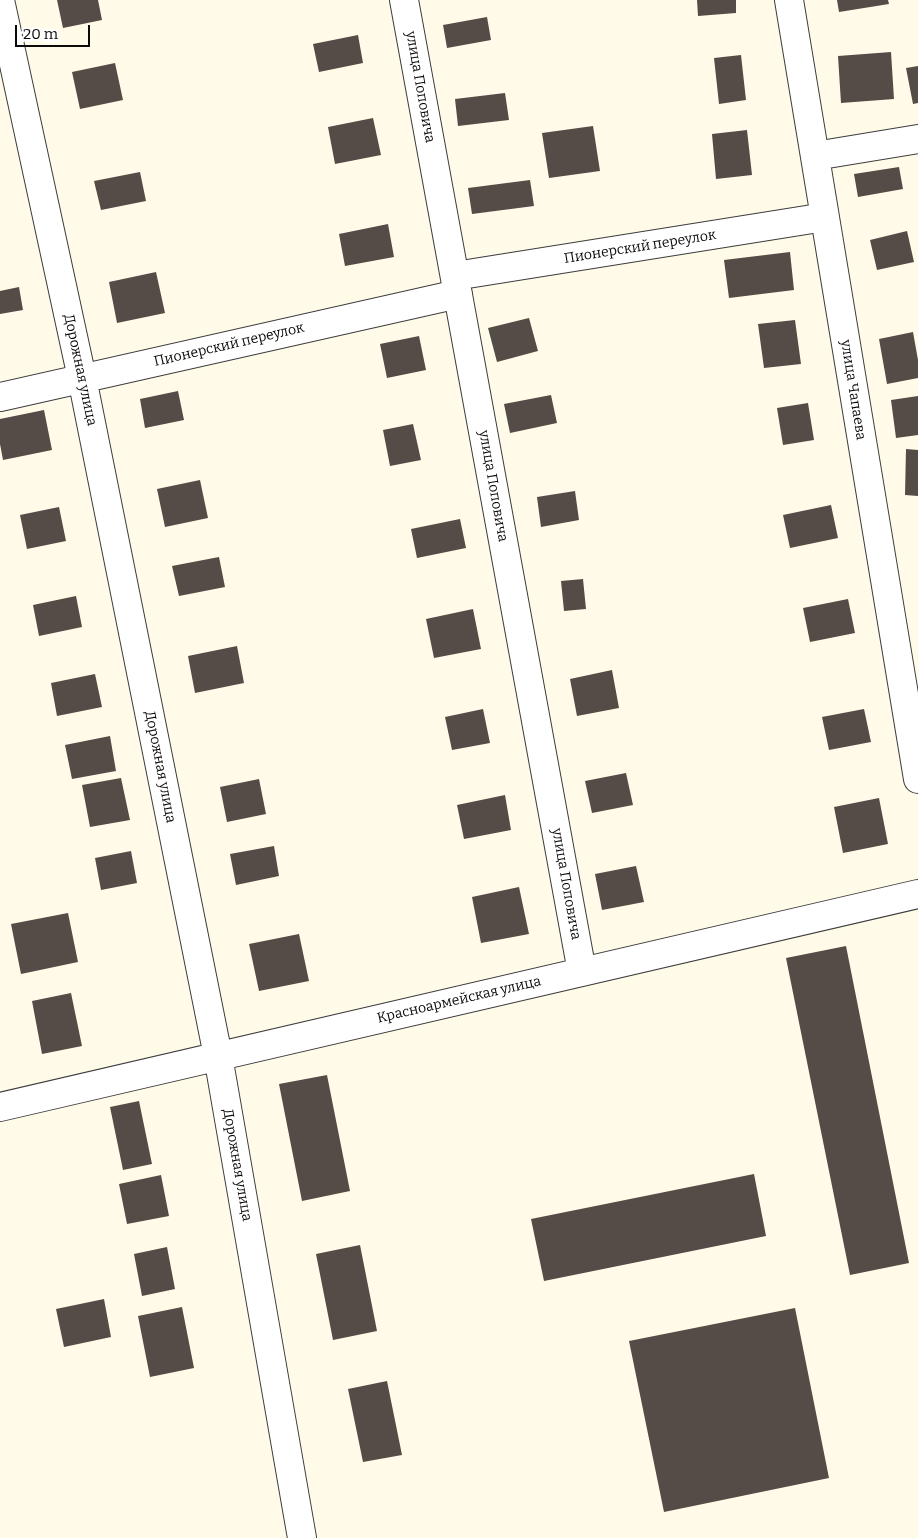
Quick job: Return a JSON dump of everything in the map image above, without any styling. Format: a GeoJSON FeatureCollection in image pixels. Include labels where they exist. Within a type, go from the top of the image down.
{"type":"FeatureCollection","features":[{"type":"Feature","properties":{"kind":"street","name":"Дорожная улица"},"geometry":{"type":"LineString","coordinates":[[0,0],[82,378],[218,1056],[302,1538]]}},
{"type":"Feature","properties":{"kind":"street","name":"улица Поповича"},"geometry":{"type":"LineString","coordinates":[[404,0],[582,972]]}},
{"type":"Feature","properties":{"kind":"street","name":"улица Чапаева"},"geometry":{"type":"LineString","coordinates":[[789,0],[918,779]]}},
{"type":"Feature","properties":{"kind":"street"},"geometry":{"type":"LineString","coordinates":[[815,156],[918,139]]}},
{"type":"Feature","properties":{"kind":"street","name":"Пионерский переулок"},"geometry":{"type":"LineString","coordinates":[[0,397],[456,285],[825,217]]}},
{"type":"Feature","properties":{"kind":"street","name":"Красноармейская улица"},"geometry":{"type":"LineString","coordinates":[[0,1107],[918,894]]}},
{"type":"Feature","properties":{"kind":"building"},"geometry":{"type":"Polygon","coordinates":[[[57,0],[98,0],[102,20],[63,28],[57,0]]]}},
{"type":"Feature","properties":{"kind":"building"},"geometry":{"type":"Polygon","coordinates":[[[697,0],[736,0],[736,13],[698,16],[697,0]]]}},
{"type":"Feature","properties":{"kind":"building"},"geometry":{"type":"Polygon","coordinates":[[[837,0],[888,0],[889,4],[839,12],[837,0]]]}},
{"type":"Feature","properties":{"kind":"building"},"geometry":{"type":"Polygon","coordinates":[[[487,17],[491,40],[447,48],[443,25],[487,17]]]}},
{"type":"Feature","properties":{"kind":"building"},"geometry":{"type":"Polygon","coordinates":[[[358,35],[363,63],[319,72],[313,44],[358,35]]]}},
{"type":"Feature","properties":{"kind":"building"},"geometry":{"type":"Polygon","coordinates":[[[891,52],[894,99],[841,103],[838,56],[891,52]]]}},
{"type":"Feature","properties":{"kind":"building"},"geometry":{"type":"Polygon","coordinates":[[[741,55],[746,100],[719,104],[714,58],[741,55]]]}},
{"type":"Feature","properties":{"kind":"building"},"geometry":{"type":"Polygon","coordinates":[[[115,63],[123,100],[80,109],[72,72],[115,63]]]}},
{"type":"Feature","properties":{"kind":"building"},"geometry":{"type":"Polygon","coordinates":[[[918,66],[918,103],[913,104],[906,68],[918,66]]]}},
{"type":"Feature","properties":{"kind":"building"},"geometry":{"type":"Polygon","coordinates":[[[505,93],[509,120],[458,126],[455,99],[505,93]]]}},
{"type":"Feature","properties":{"kind":"building"},"geometry":{"type":"Polygon","coordinates":[[[373,118],[381,155],[335,164],[328,127],[373,118]]]}},
{"type":"Feature","properties":{"kind":"building"},"geometry":{"type":"Polygon","coordinates":[[[593,126],[600,171],[549,178],[542,133],[593,126]]]}},
{"type":"Feature","properties":{"kind":"building"},"geometry":{"type":"Polygon","coordinates":[[[747,130],[752,175],[716,179],[712,134],[747,130]]]}},
{"type":"Feature","properties":{"kind":"building"},"geometry":{"type":"Polygon","coordinates":[[[899,167],[903,189],[858,197],[854,174],[899,167]]]}},
{"type":"Feature","properties":{"kind":"building"},"geometry":{"type":"Polygon","coordinates":[[[140,172],[146,201],[101,210],[94,181],[140,172]]]}},
{"type":"Feature","properties":{"kind":"building"},"geometry":{"type":"Polygon","coordinates":[[[530,180],[534,206],[472,214],[468,188],[530,180]]]}},
{"type":"Feature","properties":{"kind":"building"},"geometry":{"type":"Polygon","coordinates":[[[388,224],[394,257],[345,266],[339,234],[388,224]]]}},
{"type":"Feature","properties":{"kind":"building"},"geometry":{"type":"Polygon","coordinates":[[[907,231],[914,262],[877,270],[870,240],[907,231]]]}},
{"type":"Feature","properties":{"kind":"building"},"geometry":{"type":"Polygon","coordinates":[[[790,252],[794,290],[729,298],[724,260],[790,252]]]}},
{"type":"Feature","properties":{"kind":"building"},"geometry":{"type":"Polygon","coordinates":[[[156,272],[165,313],[117,323],[109,282],[156,272]]]}},
{"type":"Feature","properties":{"kind":"building"},"geometry":{"type":"Polygon","coordinates":[[[19,287],[23,310],[0,314],[0,291],[19,287]]]}},
{"type":"Feature","properties":{"kind":"building"},"geometry":{"type":"Polygon","coordinates":[[[529,318],[538,351],[497,362],[488,328],[529,318]]]}},
{"type":"Feature","properties":{"kind":"building"},"geometry":{"type":"Polygon","coordinates":[[[795,320],[801,364],[764,368],[758,324],[795,320]]]}},
{"type":"Feature","properties":{"kind":"building"},"geometry":{"type":"Polygon","coordinates":[[[913,332],[918,360],[918,378],[887,384],[879,339],[913,332]]]}},
{"type":"Feature","properties":{"kind":"building"},"geometry":{"type":"Polygon","coordinates":[[[419,336],[426,370],[387,378],[380,344],[419,336]]]}},
{"type":"Feature","properties":{"kind":"building"},"geometry":{"type":"Polygon","coordinates":[[[178,391],[184,420],[145,428],[140,399],[178,391]]]}},
{"type":"Feature","properties":{"kind":"building"},"geometry":{"type":"Polygon","coordinates":[[[551,395],[557,423],[510,433],[504,404],[551,395]]]}},
{"type":"Feature","properties":{"kind":"building"},"geometry":{"type":"Polygon","coordinates":[[[918,396],[918,435],[896,438],[891,400],[918,396]]]}},
{"type":"Feature","properties":{"kind":"building"},"geometry":{"type":"Polygon","coordinates":[[[808,403],[814,440],[783,445],[777,408],[808,403]]]}},
{"type":"Feature","properties":{"kind":"building"},"geometry":{"type":"Polygon","coordinates":[[[44,410],[52,450],[3,460],[0,444],[0,419],[44,410]]]}},
{"type":"Feature","properties":{"kind":"building"},"geometry":{"type":"Polygon","coordinates":[[[413,424],[421,460],[390,466],[383,430],[413,424]]]}},
{"type":"Feature","properties":{"kind":"building"},"geometry":{"type":"Polygon","coordinates":[[[906,449],[918,450],[918,496],[905,495],[906,449]]]}},
{"type":"Feature","properties":{"kind":"building"},"geometry":{"type":"Polygon","coordinates":[[[200,480],[208,518],[165,527],[157,489],[200,480]]]}},
{"type":"Feature","properties":{"kind":"building"},"geometry":{"type":"Polygon","coordinates":[[[575,491],[579,520],[541,527],[537,497],[575,491]]]}},
{"type":"Feature","properties":{"kind":"building"},"geometry":{"type":"Polygon","coordinates":[[[831,505],[838,538],[790,548],[783,515],[831,505]]]}},
{"type":"Feature","properties":{"kind":"building"},"geometry":{"type":"Polygon","coordinates":[[[59,507],[66,541],[27,549],[20,515],[59,507]]]}},
{"type":"Feature","properties":{"kind":"building"},"geometry":{"type":"Polygon","coordinates":[[[460,519],[466,548],[417,558],[411,529],[460,519]]]}},
{"type":"Feature","properties":{"kind":"building"},"geometry":{"type":"Polygon","coordinates":[[[219,557],[225,587],[179,596],[172,566],[219,557]]]}},
{"type":"Feature","properties":{"kind":"building"},"geometry":{"type":"Polygon","coordinates":[[[583,579],[586,609],[564,611],[561,581],[583,579]]]}},
{"type":"Feature","properties":{"kind":"building"},"geometry":{"type":"Polygon","coordinates":[[[76,596],[82,627],[39,636],[33,605],[76,596]]]}},
{"type":"Feature","properties":{"kind":"building"},"geometry":{"type":"Polygon","coordinates":[[[848,599],[855,633],[810,642],[803,608],[848,599]]]}},
{"type":"Feature","properties":{"kind":"building"},"geometry":{"type":"Polygon","coordinates":[[[473,609],[481,649],[434,658],[426,619],[473,609]]]}},
{"type":"Feature","properties":{"kind":"building"},"geometry":{"type":"Polygon","coordinates":[[[237,646],[244,683],[195,693],[188,656],[237,646]]]}},
{"type":"Feature","properties":{"kind":"building"},"geometry":{"type":"Polygon","coordinates":[[[612,670],[619,708],[577,716],[570,679],[612,670]]]}},
{"type":"Feature","properties":{"kind":"building"},"geometry":{"type":"Polygon","coordinates":[[[95,674],[102,707],[57,716],[51,683],[95,674]]]}},
{"type":"Feature","properties":{"kind":"building"},"geometry":{"type":"Polygon","coordinates":[[[483,709],[490,743],[452,750],[445,717],[483,709]]]}},
{"type":"Feature","properties":{"kind":"building"},"geometry":{"type":"Polygon","coordinates":[[[864,709],[871,742],[829,750],[822,717],[864,709]]]}},
{"type":"Feature","properties":{"kind":"building"},"geometry":{"type":"Polygon","coordinates":[[[110,736],[116,771],[72,779],[65,745],[110,736]]]}},
{"type":"Feature","properties":{"kind":"building"},"geometry":{"type":"Polygon","coordinates":[[[626,773],[633,805],[592,813],[585,781],[626,773]]]}},
{"type":"Feature","properties":{"kind":"building"},"geometry":{"type":"Polygon","coordinates":[[[121,778],[130,820],[90,827],[82,785],[121,778]]]}},
{"type":"Feature","properties":{"kind":"building"},"geometry":{"type":"Polygon","coordinates":[[[259,779],[266,814],[227,822],[220,787],[259,779]]]}},
{"type":"Feature","properties":{"kind":"building"},"geometry":{"type":"Polygon","coordinates":[[[505,795],[511,830],[464,839],[457,805],[505,795]]]}},
{"type":"Feature","properties":{"kind":"building"},"geometry":{"type":"Polygon","coordinates":[[[879,798],[888,844],[843,853],[834,807],[879,798]]]}},
{"type":"Feature","properties":{"kind":"building"},"geometry":{"type":"Polygon","coordinates":[[[274,846],[279,876],[236,885],[230,854],[274,846]]]}},
{"type":"Feature","properties":{"kind":"building"},"geometry":{"type":"Polygon","coordinates":[[[131,851],[137,883],[101,890],[95,858],[131,851]]]}},
{"type":"Feature","properties":{"kind":"building"},"geometry":{"type":"Polygon","coordinates":[[[636,866],[644,902],[602,910],[595,874],[636,866]]]}},
{"type":"Feature","properties":{"kind":"building"},"geometry":{"type":"Polygon","coordinates":[[[519,887],[529,934],[481,943],[472,897],[519,887]]]}},
{"type":"Feature","properties":{"kind":"building"},"geometry":{"type":"Polygon","coordinates":[[[68,913],[78,962],[21,974],[11,924],[68,913]]]}},
{"type":"Feature","properties":{"kind":"building"},"geometry":{"type":"Polygon","coordinates":[[[299,934],[309,981],[259,991],[249,944],[299,934]]]}},
{"type":"Feature","properties":{"kind":"building"},"geometry":{"type":"Polygon","coordinates":[[[846,946],[909,1263],[850,1275],[786,958],[846,946]]]}},
{"type":"Feature","properties":{"kind":"building"},"geometry":{"type":"Polygon","coordinates":[[[71,993],[82,1046],[42,1054],[32,1001],[71,993]]]}},
{"type":"Feature","properties":{"kind":"building"},"geometry":{"type":"Polygon","coordinates":[[[327,1075],[350,1191],[302,1201],[279,1084],[327,1075]]]}},
{"type":"Feature","properties":{"kind":"building"},"geometry":{"type":"Polygon","coordinates":[[[139,1101],[152,1164],[123,1170],[110,1107],[139,1101]]]}},
{"type":"Feature","properties":{"kind":"building"},"geometry":{"type":"Polygon","coordinates":[[[754,1174],[766,1236],[544,1281],[531,1219],[754,1174]]]}},
{"type":"Feature","properties":{"kind":"building"},"geometry":{"type":"Polygon","coordinates":[[[161,1175],[169,1216],[127,1224],[119,1184],[161,1175]]]}},
{"type":"Feature","properties":{"kind":"building"},"geometry":{"type":"Polygon","coordinates":[[[360,1245],[377,1331],[333,1340],[316,1254],[360,1245]]]}},
{"type":"Feature","properties":{"kind":"building"},"geometry":{"type":"Polygon","coordinates":[[[167,1247],[175,1289],[142,1296],[134,1254],[167,1247]]]}},
{"type":"Feature","properties":{"kind":"building"},"geometry":{"type":"Polygon","coordinates":[[[104,1299],[111,1337],[64,1347],[56,1309],[104,1299]]]}},
{"type":"Feature","properties":{"kind":"building"},"geometry":{"type":"Polygon","coordinates":[[[182,1307],[194,1368],[150,1377],[138,1316],[182,1307]]]}},
{"type":"Feature","properties":{"kind":"building"},"geometry":{"type":"Polygon","coordinates":[[[795,1308],[829,1478],[664,1512],[629,1341],[795,1308]]]}},
{"type":"Feature","properties":{"kind":"building"},"geometry":{"type":"Polygon","coordinates":[[[387,1381],[402,1455],[363,1462],[348,1389],[387,1381]]]}}]}
